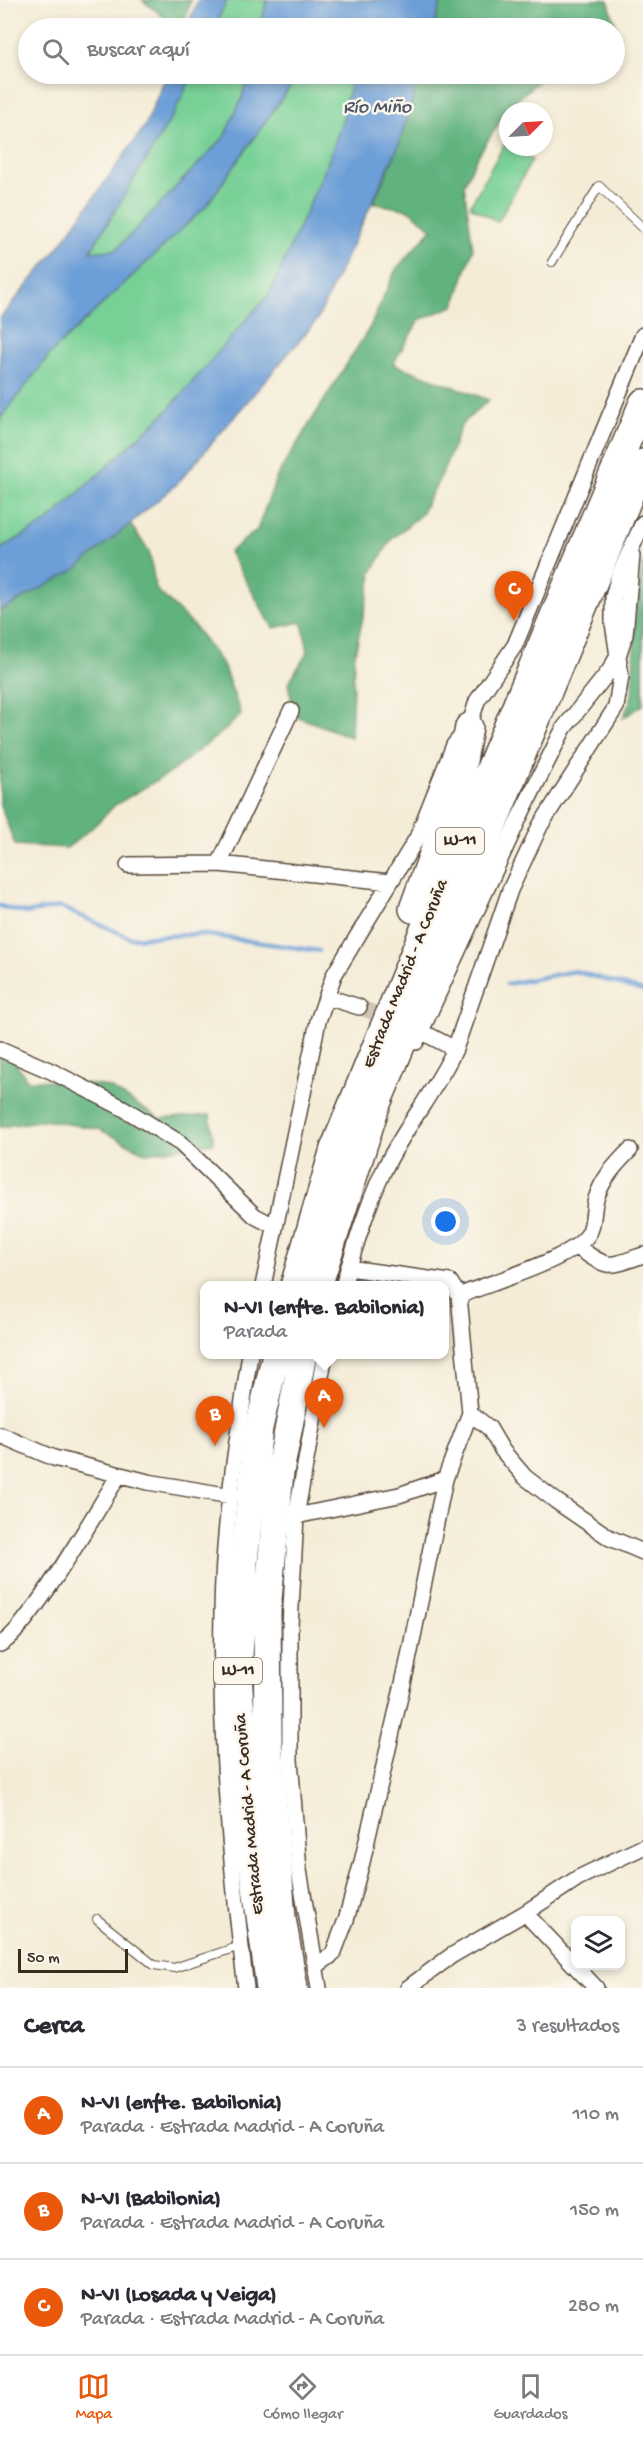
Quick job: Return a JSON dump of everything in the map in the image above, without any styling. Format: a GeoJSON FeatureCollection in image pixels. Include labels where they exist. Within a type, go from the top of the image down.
{"type":"FeatureCollection","features":[{"type":"Feature","properties":{"kind":"highway","name":"Estrada Madrid - A Coruña"},"geometry":{"type":"LineString","coordinates":[[295,1281],[334,1149],[643,403]]}},
{"type":"Feature","properties":{"kind":"highway","name":"Estrada Madrid - A Coruña"},"geometry":{"type":"LineString","coordinates":[[320,1281],[376,1106],[643,463]]}},
{"type":"Feature","properties":{"kind":"highway"},"geometry":{"type":"LineString","coordinates":[[285,1281],[294,1240],[329,1132],[459,783],[469,727]]}},
{"type":"Feature","properties":{"kind":"highway","name":"Estrada Madrid - A Coruña"},"geometry":{"type":"LineString","coordinates":[[270,1988],[251,1851],[238,1675],[244,1561],[259,1428],[273,1359]]}},
{"type":"Feature","properties":{"kind":"highway","name":"Estrada Madrid - A Coruña"},"geometry":{"type":"LineString","coordinates":[[294,1988],[282,1918],[267,1742],[267,1611],[280,1472],[302,1359]]}},
{"type":"Feature","properties":{"kind":"street"},"geometry":{"type":"LineString","coordinates":[[264,1281],[318,1021],[334,975],[417,838],[454,745],[469,727],[477,702],[515,645],[643,335]]}},
{"type":"Feature","properties":{"kind":"street"},"geometry":{"type":"LineString","coordinates":[[344,1281],[382,1173],[417,1111],[446,1069],[455,1049],[510,890],[540,826],[616,707],[621,676],[613,623],[614,597],[619,575],[643,523]]}},
{"type":"Feature","properties":{"kind":"street"},"geometry":{"type":"LineString","coordinates":[[332,1243],[401,1075],[520,816],[564,728],[610,670],[618,656]]}},
{"type":"Feature","properties":{"kind":"street"},"geometry":{"type":"LineString","coordinates":[[219,864],[291,711]]}},
{"type":"Feature","properties":{"kind":"street"},"geometry":{"type":"LineString","coordinates":[[128,865],[219,864],[390,882]]}},
{"type":"Feature","properties":{"kind":"street"},"geometry":{"type":"LineString","coordinates":[[327,997],[359,1007]]}},
{"type":"Feature","properties":{"kind":"street"},"geometry":{"type":"LineString","coordinates":[[430,1036],[455,1049]]}},
{"type":"Feature","properties":{"kind":"street"},"geometry":{"type":"LineString","coordinates":[[0,1049],[51,1071],[123,1108],[180,1143],[255,1216],[274,1226]]}},
{"type":"Feature","properties":{"kind":"street"},"geometry":{"type":"LineString","coordinates":[[459,1296],[518,1275],[576,1247],[590,1232],[597,1197],[612,1167],[630,1150]]}},
{"type":"Feature","properties":{"kind":"street"},"geometry":{"type":"LineString","coordinates":[[590,1232],[603,1265]]}},
{"type":"Feature","properties":{"kind":"street"},"geometry":{"type":"LineString","coordinates":[[576,1247],[603,1265],[618,1264],[643,1255]]}},
{"type":"Feature","properties":{"kind":"street"},"geometry":{"type":"LineString","coordinates":[[348,1268],[443,1281]]}},
{"type":"Feature","properties":{"kind":"street"},"geometry":{"type":"LineString","coordinates":[[315,1967],[333,1954],[346,1920],[362,1862],[407,1666],[445,1479],[470,1413],[459,1296],[449,1282]]}},
{"type":"Feature","properties":{"kind":"street"},"geometry":{"type":"LineString","coordinates":[[246,1988],[229,1851],[222,1731],[222,1610],[234,1462],[249,1359]]}},
{"type":"Feature","properties":{"kind":"street"},"geometry":{"type":"LineString","coordinates":[[319,1988],[299,1870],[290,1760],[290,1626],[296,1516],[324,1359]]}},
{"type":"Feature","properties":{"kind":"street"},"geometry":{"type":"LineString","coordinates":[[470,1413],[489,1428],[502,1450],[533,1483],[610,1538],[643,1552]]}},
{"type":"Feature","properties":{"kind":"street"},"geometry":{"type":"LineString","coordinates":[[0,1435],[54,1458],[148,1482],[231,1496]]}},
{"type":"Feature","properties":{"kind":"street"},"geometry":{"type":"LineString","coordinates":[[0,1644],[6,1641],[31,1613],[119,1475]]}},
{"type":"Feature","properties":{"kind":"street"},"geometry":{"type":"LineString","coordinates":[[296,1516],[399,1495],[445,1479]]}},
{"type":"Feature","properties":{"kind":"street"},"geometry":{"type":"LineString","coordinates":[[408,1988],[451,1956],[525,1913],[578,1878],[643,1847]]}},
{"type":"Feature","properties":{"kind":"street"},"geometry":{"type":"LineString","coordinates":[[525,1913],[596,1988]]}},
{"type":"Feature","properties":{"kind":"lane"},"geometry":{"type":"LineString","coordinates":[[552,262],[599,186],[643,228]]}},
{"type":"Feature","properties":{"kind":"lane"},"geometry":{"type":"LineString","coordinates":[[97,1919],[154,1965],[174,1968],[240,1946]]}},
{"type":"Feature","properties":{"kind":"green space"},"geometry":{"type":"Polygon","coordinates":[[[142,0],[191,0],[185,18],[165,18],[142,0]]]}},
{"type":"Feature","properties":{"kind":"green space"},"geometry":{"type":"Polygon","coordinates":[[[227,0],[267,0],[262,18],[219,18],[227,0]]]}},
{"type":"Feature","properties":{"kind":"green space"},"geometry":{"type":"Polygon","coordinates":[[[441,0],[608,0],[613,18],[436,18],[441,0]]]}},
{"type":"Feature","properties":{"kind":"green space"},"geometry":{"type":"Polygon","coordinates":[[[188,84],[246,84],[242,98],[224,137],[116,250],[89,252],[172,117],[188,84]]]}},
{"type":"Feature","properties":{"kind":"green space"},"geometry":{"type":"Polygon","coordinates":[[[292,84],[350,84],[343,119],[328,162],[270,293],[167,411],[46,523],[0,549],[0,419],[50,354],[206,206],[292,84]]]}},
{"type":"Feature","properties":{"kind":"green space"},"geometry":{"type":"Polygon","coordinates":[[[417,84],[535,84],[515,102],[499,102],[499,123],[476,159],[464,185],[473,249],[454,306],[419,320],[393,364],[489,400],[462,424],[442,474],[421,514],[391,540],[370,575],[372,576],[354,658],[351,737],[295,716],[288,684],[308,651],[302,622],[273,628],[229,552],[257,530],[278,474],[370,327],[396,269],[432,229],[409,210],[373,203],[395,155],[417,84]]]}},
{"type":"Feature","properties":{"kind":"green space"},"geometry":{"type":"Polygon","coordinates":[[[499,154],[499,156],[525,156],[532,160],[498,222],[470,206],[499,154]]]}},
{"type":"Feature","properties":{"kind":"green space"},"geometry":{"type":"Polygon","coordinates":[[[130,524],[149,551],[156,589],[194,626],[223,665],[241,714],[225,730],[171,772],[115,805],[67,848],[15,845],[0,804],[0,605],[113,537],[130,524]]]}},
{"type":"Feature","properties":{"kind":"green space"},"geometry":{"type":"Polygon","coordinates":[[[643,563],[643,705],[623,718],[632,696],[636,606],[643,563]]]}},
{"type":"Feature","properties":{"kind":"green space"},"geometry":{"type":"Polygon","coordinates":[[[0,1053],[10,1055],[27,1080],[68,1081],[109,1087],[160,1119],[210,1115],[214,1143],[146,1153],[99,1129],[44,1120],[0,1127],[0,1053]]]}},
{"type":"Feature","properties":{"kind":"water"},"geometry":{"type":"Polygon","coordinates":[[[198,0],[227,0],[219,18],[190,18],[198,0]]]}},
{"type":"Feature","properties":{"kind":"water"},"geometry":{"type":"Polygon","coordinates":[[[267,0],[442,0],[436,18],[262,18],[267,0]]]}},
{"type":"Feature","properties":{"kind":"water","name":"Río Miño"},"geometry":{"type":"Polygon","coordinates":[[[163,84],[188,84],[172,117],[90,252],[116,250],[224,137],[242,98],[246,84],[292,84],[206,206],[50,354],[0,419],[0,318],[58,248],[145,126],[163,84]]]}},
{"type":"Feature","properties":{"kind":"water","name":"Río Miño"},"geometry":{"type":"Polygon","coordinates":[[[350,84],[417,84],[398,147],[317,320],[177,484],[75,570],[0,611],[0,549],[46,523],[167,411],[270,293],[328,162],[343,119],[350,84]]]}},
{"type":"Feature","properties":{"kind":"waterway"},"geometry":{"type":"LineString","coordinates":[[0,906],[26,913],[60,907],[131,938],[201,934],[319,951]]}},
{"type":"Feature","properties":{"kind":"waterway"},"geometry":{"type":"LineString","coordinates":[[507,984],[575,971],[643,991]]}},
{"type":"Feature","properties":{"kind":"tunnel"},"geometry":{"type":"LineString","coordinates":[[359,1007],[394,1021]]}},
{"type":"Feature","properties":{"kind":"place","name":"N-VI (Losada y Veiga)"},"geometry":{"type":"Point","coordinates":[514,621]}},
{"type":"Feature","properties":{"kind":"place","name":"N-VI (enfte. Babilonia)"},"geometry":{"type":"Point","coordinates":[324,1428]}},
{"type":"Feature","properties":{"kind":"place","name":"N-VI (Babilonia)"},"geometry":{"type":"Point","coordinates":[215,1446]}}]}
